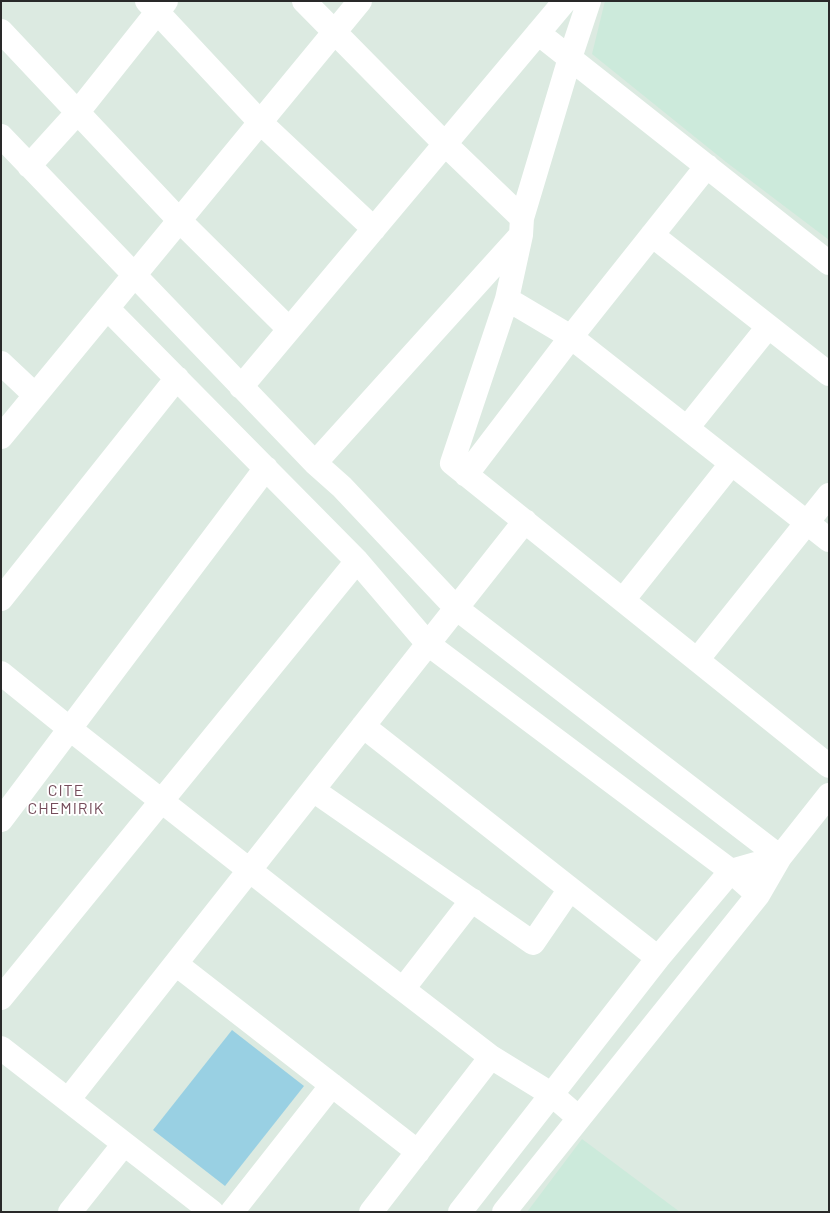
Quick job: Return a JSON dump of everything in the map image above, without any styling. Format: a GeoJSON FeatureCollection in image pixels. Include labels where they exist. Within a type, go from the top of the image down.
{"type":"FeatureCollection","features":[{"type":"Feature","properties":{"kind":"street"},"geometry":{"type":"LineString","coordinates":[[304,1],[445,144],[522,226]]}},
{"type":"Feature","properties":{"kind":"street"},"geometry":{"type":"LineString","coordinates":[[1,437],[360,1]]}},
{"type":"Feature","properties":{"kind":"street"},"geometry":{"type":"LineString","coordinates":[[241,387],[565,1]]}},
{"type":"Feature","properties":{"kind":"street"},"geometry":{"type":"LineString","coordinates":[[589,1],[570,58],[522,226],[507,298],[452,463],[829,766]]}},
{"type":"Feature","properties":{"kind":"street"},"geometry":{"type":"LineString","coordinates":[[29,166],[77,113],[157,5],[260,122],[374,229]]}},
{"type":"Feature","properties":{"kind":"street"},"geometry":{"type":"LineString","coordinates":[[1,32],[179,220],[289,329]]}},
{"type":"Feature","properties":{"kind":"street"},"geometry":{"type":"LineString","coordinates":[[538,33],[829,262]]}},
{"type":"Feature","properties":{"kind":"street"},"geometry":{"type":"LineString","coordinates":[[1,136],[241,387],[315,463],[342,487],[456,608],[780,856]]}},
{"type":"Feature","properties":{"kind":"street"},"geometry":{"type":"LineString","coordinates":[[466,475],[571,337],[707,166]]}},
{"type":"Feature","properties":{"kind":"street"},"geometry":{"type":"LineString","coordinates":[[315,463],[522,226]]}},
{"type":"Feature","properties":{"kind":"street"},"geometry":{"type":"LineString","coordinates":[[652,235],[829,374]]}},
{"type":"Feature","properties":{"kind":"street"},"geometry":{"type":"LineString","coordinates":[[507,298],[571,337],[829,540]]}},
{"type":"Feature","properties":{"kind":"street"},"geometry":{"type":"LineString","coordinates":[[107,308],[357,561],[428,644],[731,871],[758,895]]}},
{"type":"Feature","properties":{"kind":"street"},"geometry":{"type":"LineString","coordinates":[[687,428],[768,327]]}},
{"type":"Feature","properties":{"kind":"street"},"geometry":{"type":"LineString","coordinates":[[1,363],[35,395]]}},
{"type":"Feature","properties":{"kind":"street"},"geometry":{"type":"LineString","coordinates":[[1,599],[176,378]]}},
{"type":"Feature","properties":{"kind":"street"},"geometry":{"type":"LineString","coordinates":[[623,600],[731,464]]}},
{"type":"Feature","properties":{"kind":"street"},"geometry":{"type":"LineString","coordinates":[[1,820],[266,468]]}},
{"type":"Feature","properties":{"kind":"street"},"geometry":{"type":"LineString","coordinates":[[697,660],[829,495]]}},
{"type":"Feature","properties":{"kind":"street"},"geometry":{"type":"LineString","coordinates":[[68,1100],[525,522]]}},
{"type":"Feature","properties":{"kind":"street"},"geometry":{"type":"LineString","coordinates":[[1,998],[357,561]]}},
{"type":"Feature","properties":{"kind":"street"},"geometry":{"type":"LineString","coordinates":[[1,673],[403,990],[491,1057],[551,1094],[579,1118]]}},
{"type":"Feature","properties":{"kind":"street"},"geometry":{"type":"LineString","coordinates":[[363,726],[658,958]]}},
{"type":"Feature","properties":{"kind":"street"},"geometry":{"type":"LineString","coordinates":[[313,790],[533,943],[570,889]]}},
{"type":"Feature","properties":{"kind":"street"},"geometry":{"type":"LineString","coordinates":[[504,1212],[758,895],[780,856],[829,795]]}},
{"type":"Feature","properties":{"kind":"street"},"geometry":{"type":"LineString","coordinates":[[460,1212],[658,958],[731,871],[780,856]]}},
{"type":"Feature","properties":{"kind":"street"},"geometry":{"type":"LineString","coordinates":[[403,990],[472,900]]}},
{"type":"Feature","properties":{"kind":"street"},"geometry":{"type":"LineString","coordinates":[[176,964],[418,1152]]}},
{"type":"Feature","properties":{"kind":"street"},"geometry":{"type":"LineString","coordinates":[[1,1048],[212,1212]]}},
{"type":"Feature","properties":{"kind":"street"},"geometry":{"type":"LineString","coordinates":[[372,1212],[491,1057]]}},
{"type":"Feature","properties":{"kind":"street"},"geometry":{"type":"LineString","coordinates":[[232,1212],[332,1086]]}},
{"type":"Feature","properties":{"kind":"street"},"geometry":{"type":"LineString","coordinates":[[70,1212],[124,1144]]}},
{"type":"Feature","properties":{"kind":"shaded area"},"geometry":{"type":"Polygon","coordinates":[[[605,1],[829,1],[829,240],[726,162],[592,54],[605,1]]]}},
{"type":"Feature","properties":{"kind":"shaded area"},"geometry":{"type":"Polygon","coordinates":[[[232,1030],[304,1086],[225,1186],[153,1130],[232,1030]]]}},
{"type":"Feature","properties":{"kind":"shaded area"},"geometry":{"type":"Polygon","coordinates":[[[582,1139],[680,1212],[527,1212],[582,1139]]]}},
{"type":"Feature","properties":{"kind":"district","name":"CITE CHEMIRIK"},"geometry":{"type":"Point","coordinates":[66,800]}}]}
